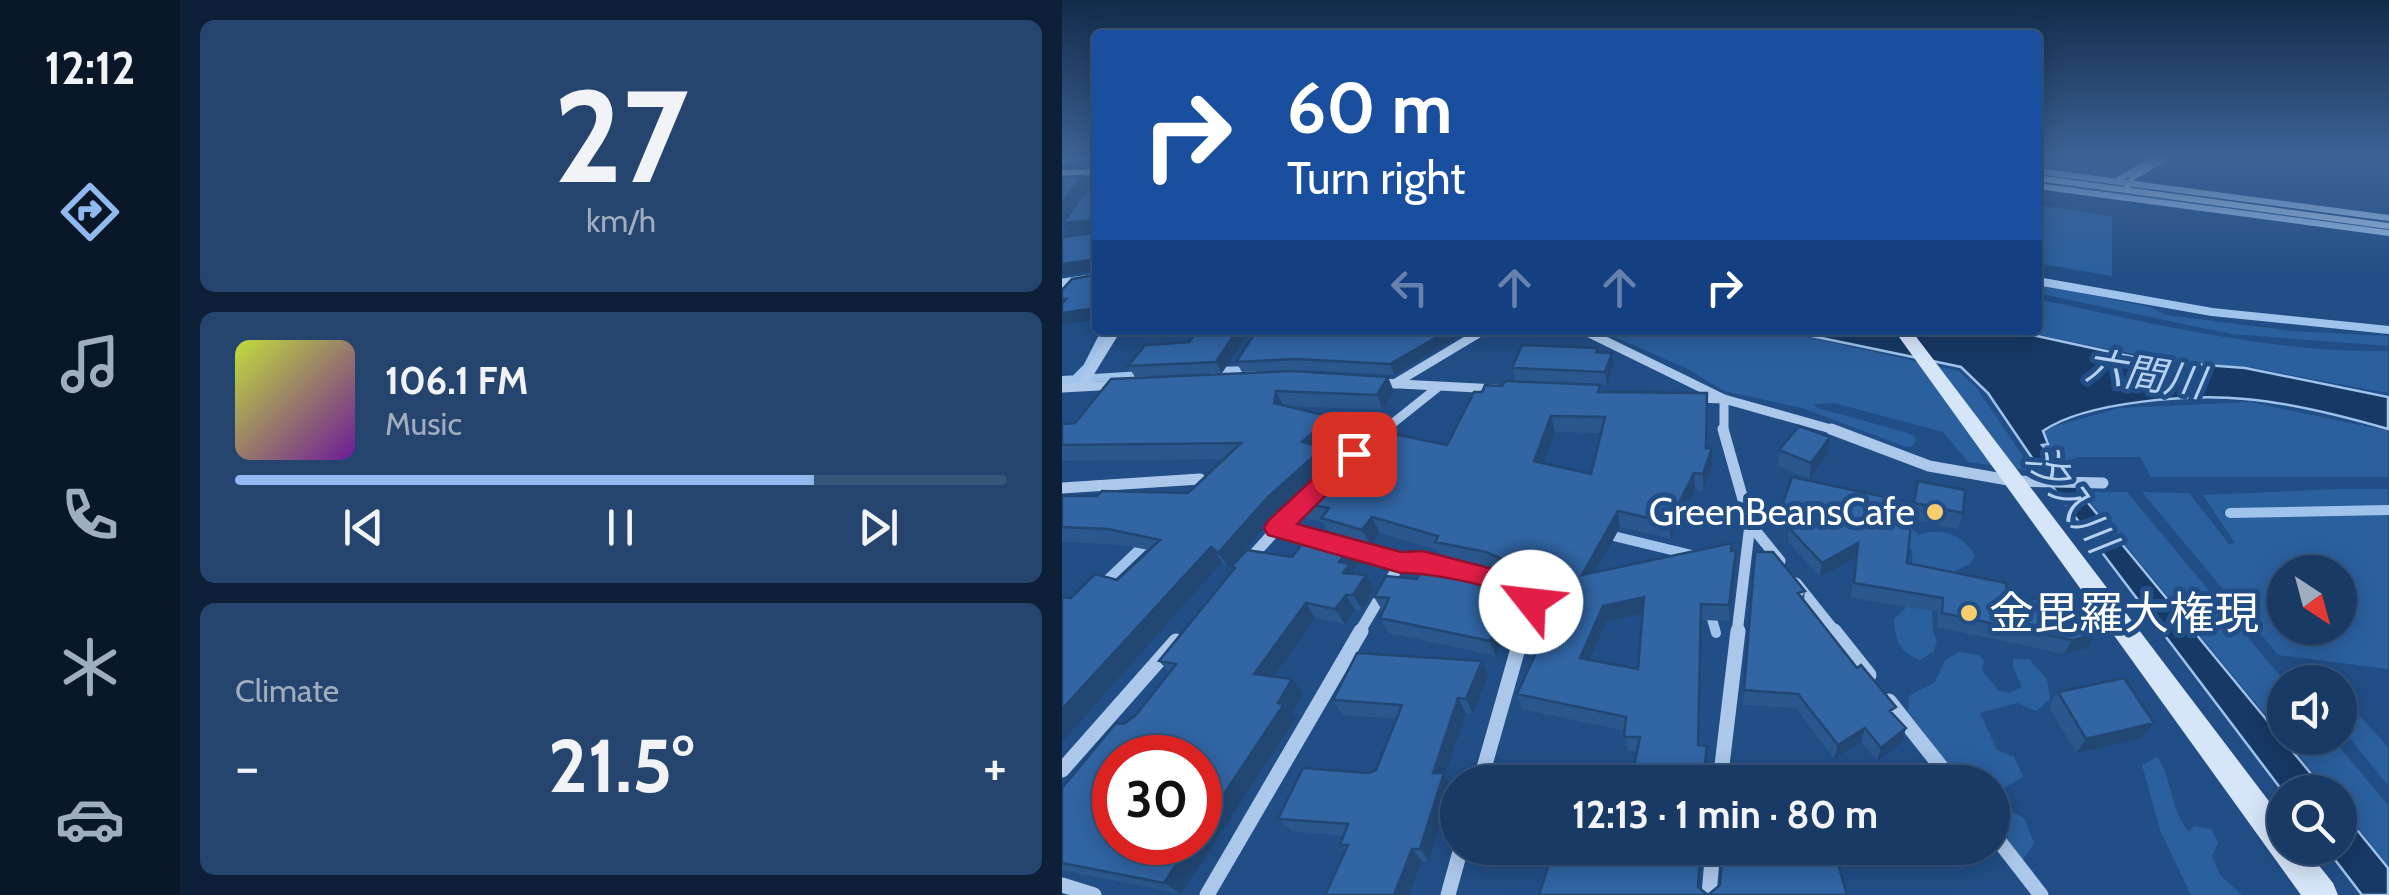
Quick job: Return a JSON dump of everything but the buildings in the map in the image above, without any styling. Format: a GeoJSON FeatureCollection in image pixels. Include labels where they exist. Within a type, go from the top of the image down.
{"type":"FeatureCollection","features":[{"type":"Feature","properties":{"kind":"main road"},"geometry":{"type":"LineString","coordinates":[[1906,335],[2018,478],[2267,822]]}},
{"type":"Feature","properties":{"kind":"main road"},"geometry":{"type":"LineString","coordinates":[[2298,865],[2321,895]]}},
{"type":"Feature","properties":{"kind":"street"},"geometry":{"type":"LineString","coordinates":[[2209,198],[2388,226]]}},
{"type":"Feature","properties":{"kind":"street"},"geometry":{"type":"LineString","coordinates":[[1065,287],[1092,279]]}},
{"type":"Feature","properties":{"kind":"street"},"geometry":{"type":"LineString","coordinates":[[1082,385],[1113,335]]}},
{"type":"Feature","properties":{"kind":"street"},"geometry":{"type":"LineString","coordinates":[[1393,384],[1476,335]]}},
{"type":"Feature","properties":{"kind":"street"},"geometry":{"type":"LineString","coordinates":[[1593,335],[1724,400]]}},
{"type":"Feature","properties":{"kind":"street"},"geometry":{"type":"LineString","coordinates":[[1365,382],[1508,389]]}},
{"type":"Feature","properties":{"kind":"street"},"geometry":{"type":"LineString","coordinates":[[1062,388],[1136,384]]}},
{"type":"Feature","properties":{"kind":"street"},"geometry":{"type":"LineString","coordinates":[[1340,466],[1437,387]]}},
{"type":"Feature","properties":{"kind":"street"},"geometry":{"type":"LineString","coordinates":[[1688,398],[1724,400],[1808,420],[1929,466],[2018,478],[2103,483]]}},
{"type":"Feature","properties":{"kind":"street"},"geometry":{"type":"LineString","coordinates":[[1724,400],[1722,429],[1750,524],[1940,765]]}},
{"type":"Feature","properties":{"kind":"street"},"geometry":{"type":"LineString","coordinates":[[1062,488],[1200,479]]}},
{"type":"Feature","properties":{"kind":"street"},"geometry":{"type":"LineString","coordinates":[[1238,572],[1312,491]]}},
{"type":"Feature","properties":{"kind":"street"},"geometry":{"type":"LineString","coordinates":[[1722,765],[1750,524]]}},
{"type":"Feature","properties":{"kind":"street"},"geometry":{"type":"LineString","coordinates":[[1277,528],[1401,562],[1423,562],[1462,572]]}},
{"type":"Feature","properties":{"kind":"street"},"geometry":{"type":"LineString","coordinates":[[1208,895],[1401,562]]}},
{"type":"Feature","properties":{"kind":"street"},"geometry":{"type":"LineString","coordinates":[[1481,577],[1520,587],[1531,602],[1485,765]]}},
{"type":"Feature","properties":{"kind":"street"},"geometry":{"type":"LineString","coordinates":[[1062,770],[1186,630]]}},
{"type":"Feature","properties":{"kind":"street"},"geometry":{"type":"LineString","coordinates":[[2010,855],[2041,895]]}},
{"type":"Feature","properties":{"kind":"street"},"geometry":{"type":"LineString","coordinates":[[1448,895],[1456,865]]}},
{"type":"Feature","properties":{"kind":"street"},"geometry":{"type":"LineString","coordinates":[[1709,895],[1712,865]]}},
{"type":"Feature","properties":{"kind":"street"},"geometry":{"type":"LineString","coordinates":[[1062,885],[1094,895]]}},
{"type":"Feature","properties":{"kind":"shaded area"},"geometry":{"type":"Polygon","coordinates":[[[2132,198],[2160,198],[2388,232],[2132,198]]]}},
{"type":"Feature","properties":{"kind":"shaded area"},"geometry":{"type":"Polygon","coordinates":[[[2042,206],[2112,216],[2112,276],[2042,264],[2042,206]]]}},
{"type":"Feature","properties":{"kind":"shaded area"},"geometry":{"type":"Polygon","coordinates":[[[2042,285],[2150,307],[2166,315],[2291,331],[2388,336],[2388,346],[2231,334],[2042,294],[2042,285]]]}},
{"type":"Feature","properties":{"kind":"shaded area"},"geometry":{"type":"Polygon","coordinates":[[[2042,300],[2255,342],[2388,351],[2388,393],[2249,367],[2179,363],[2038,335],[2042,335],[2042,300]]]}},
{"type":"Feature","properties":{"kind":"shaded area"},"geometry":{"type":"Polygon","coordinates":[[[1610,335],[1799,335],[1959,371],[1976,387],[2033,471],[1968,462],[1943,432],[1834,403],[1813,404],[1908,433],[1916,438],[1913,446],[1906,447],[1802,408],[1724,391],[1688,369],[1610,335]]]}},
{"type":"Feature","properties":{"kind":"shaded area"},"geometry":{"type":"Polygon","coordinates":[[[2250,402],[2388,431],[2388,477],[2151,477],[2140,457],[2077,457],[2062,464],[2044,446],[2050,444],[2045,432],[2051,427],[2120,408],[2250,402]]]}},
{"type":"Feature","properties":{"kind":"shaded area"},"geometry":{"type":"Polygon","coordinates":[[[2388,489],[2388,506],[2222,511],[2228,518],[2388,514],[2388,669],[2278,655],[2270,645],[2357,645],[2357,555],[2267,555],[2267,642],[2142,492],[2189,493],[2229,544],[2235,543],[2203,495],[2388,489]]]}},
{"type":"Feature","properties":{"kind":"shaded area"},"geometry":{"type":"Polygon","coordinates":[[[2082,492],[2127,492],[2271,665],[2267,665],[2267,716],[2082,492]]]}},
{"type":"Feature","properties":{"kind":"shaded area"},"geometry":{"type":"Polygon","coordinates":[[[1908,526],[1919,535],[1951,534],[1975,556],[1970,564],[1955,571],[1954,579],[1931,587],[1933,632],[1937,640],[1934,651],[1920,660],[1903,649],[1894,619],[1905,609],[1911,571],[1912,550],[1904,544],[1908,526]]]}},
{"type":"Feature","properties":{"kind":"shaded area"},"geometry":{"type":"Polygon","coordinates":[[[1959,652],[1979,655],[1984,661],[1982,670],[1998,690],[2009,693],[2022,687],[2013,659],[2029,659],[2047,679],[2050,699],[2036,711],[2017,703],[1980,713],[1997,750],[2014,757],[2023,777],[2010,784],[2010,765],[1948,765],[1908,711],[1909,696],[1935,682],[1945,660],[1959,652]]]}},
{"type":"Feature","properties":{"kind":"shaded area"},"geometry":{"type":"Polygon","coordinates":[[[2357,713],[2388,747],[2388,785],[2357,748],[2357,713]]]}},
{"type":"Feature","properties":{"kind":"shaded area"},"geometry":{"type":"Polygon","coordinates":[[[2299,755],[2346,755],[2388,805],[2388,865],[2357,826],[2357,775],[2315,775],[2299,755]]]}},
{"type":"Feature","properties":{"kind":"shaded area"},"geometry":{"type":"Polygon","coordinates":[[[2157,757],[2183,823],[2189,832],[2194,826],[2211,829],[2218,843],[2212,856],[2220,875],[2242,895],[2191,895],[2160,830],[2142,765],[2157,757]]]}},
{"type":"Feature","properties":{"kind":"shaded area"},"geometry":{"type":"Polygon","coordinates":[[[2010,811],[2024,818],[2034,843],[2022,861],[2010,847],[2010,811]]]}},
{"type":"Feature","properties":{"kind":"water"},"geometry":{"type":"Polygon","coordinates":[[[1807,335],[2032,335],[2152,361],[2245,368],[2388,397],[2388,429],[2281,404],[2198,398],[2112,406],[2043,431],[2048,444],[2042,445],[2066,473],[2077,479],[2079,492],[2267,720],[2267,755],[2296,755],[2312,775],[2270,775],[2045,477],[1988,393],[1961,367],[1807,335]]]}},
{"type":"Feature","properties":{"kind":"water"},"geometry":{"type":"Polygon","coordinates":[[[2357,830],[2388,868],[2388,895],[2362,895],[2339,865],[2357,865],[2357,830]]]}},
{"type":"Feature","properties":{"kind":"waterway"},"geometry":{"type":"LineString","coordinates":[[2125,198],[2389,233]]}},
{"type":"Feature","properties":{"kind":"waterway"},"geometry":{"type":"LineString","coordinates":[[2237,198],[2389,218]]}},
{"type":"Feature","properties":{"kind":"waterway"},"geometry":{"type":"LineString","coordinates":[[2042,282],[2212,312],[2389,330]]}},
{"type":"Feature","properties":{"kind":"waterway"},"geometry":{"type":"LineString","coordinates":[[1075,379],[1087,367],[1103,335]]}},
{"type":"Feature","properties":{"kind":"waterway"},"geometry":{"type":"LineString","coordinates":[[1213,371],[1252,370]]}},
{"type":"Feature","properties":{"kind":"waterway"},"geometry":{"type":"LineString","coordinates":[[1062,380],[1142,375]]}},
{"type":"Feature","properties":{"kind":"waterway"},"geometry":{"type":"LineString","coordinates":[[2230,513],[2389,510]]}},
{"type":"Feature","properties":{"kind":"waterway"},"geometry":{"type":"LineString","coordinates":[[1605,534],[1692,555],[1693,559]]}},
{"type":"Feature","properties":{"kind":"waterway"},"geometry":{"type":"LineString","coordinates":[[1103,584],[1146,543]]}},
{"type":"Feature","properties":{"kind":"waterway"},"geometry":{"type":"LineString","coordinates":[[1710,612],[1716,633]]}},
{"type":"Feature","properties":{"kind":"place","name":"GreenBeansCafe"},"geometry":{"type":"Point","coordinates":[1935,512]}},
{"type":"Feature","properties":{"kind":"place","name":"金毘羅大権現"},"geometry":{"type":"Point","coordinates":[1969,613]}},
{"type":"Feature","properties":{"kind":"route"},"geometry":{"type":"LineString","coordinates":[[1354,454],[1277,528],[1401,562],[1423,562],[1520,587],[1531,602]]}},
{"type":"Feature","properties":{"kind":"water label","name":"六間川"},"geometry":{"type":"Point","coordinates":[2145,374]}},
{"type":"Feature","properties":{"kind":"water label","name":"汐入川"},"geometry":{"type":"Point","coordinates":[2071,499]}}]}
